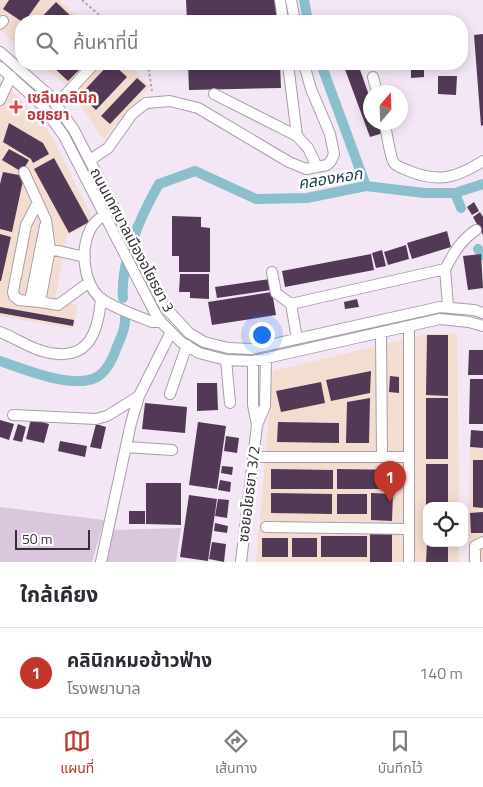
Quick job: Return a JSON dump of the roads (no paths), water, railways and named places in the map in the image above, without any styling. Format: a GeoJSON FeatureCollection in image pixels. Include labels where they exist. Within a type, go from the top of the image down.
{"type":"FeatureCollection","features":[{"type":"Feature","properties":{"kind":"street"},"geometry":{"type":"LineString","coordinates":[[280,0],[282,15]]}},
{"type":"Feature","properties":{"kind":"street"},"geometry":{"type":"LineString","coordinates":[[291,0],[294,15]]}},
{"type":"Feature","properties":{"kind":"street","name":"ถนนเทศบาลเมืองอโยธยา 3"},"geometry":{"type":"LineString","coordinates":[[0,52],[15,64]]}},
{"type":"Feature","properties":{"kind":"street","name":"ถนนเทศบาลเมืองอโยธยา 3"},"geometry":{"type":"LineString","coordinates":[[0,67],[41,104],[64,136],[161,322],[199,353],[226,360],[253,361],[440,319],[469,322],[483,326]]}},
{"type":"Feature","properties":{"kind":"street","name":"ถนนเทศบาลเมืองอโยธยา 3"},"geometry":{"type":"LineString","coordinates":[[23,70],[56,105],[74,130],[169,312],[189,333],[204,342],[228,348],[251,349],[349,326],[448,306],[483,313]]}},
{"type":"Feature","properties":{"kind":"street"},"geometry":{"type":"LineString","coordinates":[[56,105],[88,70]]}},
{"type":"Feature","properties":{"kind":"street"},"geometry":{"type":"LineString","coordinates":[[289,70],[297,136]]}},
{"type":"Feature","properties":{"kind":"street"},"geometry":{"type":"LineString","coordinates":[[90,160],[108,148],[132,114],[146,103],[170,101],[198,108],[289,162],[306,169],[332,161],[334,154],[330,134],[310,89],[305,70]]}},
{"type":"Feature","properties":{"kind":"street"},"geometry":{"type":"LineString","coordinates":[[0,100],[11,76]]}},
{"type":"Feature","properties":{"kind":"street"},"geometry":{"type":"LineString","coordinates":[[373,77],[375,85]]}},
{"type":"Feature","properties":{"kind":"street"},"geometry":{"type":"LineString","coordinates":[[214,94],[297,136],[308,148],[317,167]]}},
{"type":"Feature","properties":{"kind":"street"},"geometry":{"type":"LineString","coordinates":[[386,130],[391,158],[395,164],[417,174],[438,179],[464,173],[483,162]]}},
{"type":"Feature","properties":{"kind":"street"},"geometry":{"type":"LineString","coordinates":[[24,172],[46,220],[50,249],[35,301]]}},
{"type":"Feature","properties":{"kind":"street"},"geometry":{"type":"LineString","coordinates":[[38,202],[26,225],[13,292],[14,296],[19,300],[58,304],[88,283]]}},
{"type":"Feature","properties":{"kind":"street"},"geometry":{"type":"LineString","coordinates":[[106,217],[91,228],[85,258],[88,283],[100,298],[152,322],[161,322]]}},
{"type":"Feature","properties":{"kind":"street"},"geometry":{"type":"LineString","coordinates":[[35,301],[46,220]]}},
{"type":"Feature","properties":{"kind":"street"},"geometry":{"type":"LineString","coordinates":[[448,306],[445,269],[456,247],[463,239],[476,230]]}},
{"type":"Feature","properties":{"kind":"street"},"geometry":{"type":"LineString","coordinates":[[50,249],[85,258]]}},
{"type":"Feature","properties":{"kind":"street"},"geometry":{"type":"LineString","coordinates":[[291,304],[445,269]]}},
{"type":"Feature","properties":{"kind":"street"},"geometry":{"type":"LineString","coordinates":[[272,272],[276,293],[291,304],[297,339]]}},
{"type":"Feature","properties":{"kind":"street"},"geometry":{"type":"LineString","coordinates":[[0,332],[39,350],[64,354],[83,349],[92,338],[99,321],[100,298]]}},
{"type":"Feature","properties":{"kind":"street"},"geometry":{"type":"LineString","coordinates":[[349,326],[352,338]]}},
{"type":"Feature","properties":{"kind":"street"},"geometry":{"type":"LineString","coordinates":[[409,326],[409,562]]}},
{"type":"Feature","properties":{"kind":"street"},"geometry":{"type":"LineString","coordinates":[[101,562],[139,396],[171,332]]}},
{"type":"Feature","properties":{"kind":"street"},"geometry":{"type":"LineString","coordinates":[[381,332],[382,457]]}},
{"type":"Feature","properties":{"kind":"street"},"geometry":{"type":"LineString","coordinates":[[170,394],[187,345]]}},
{"type":"Feature","properties":{"kind":"street","name":"ซอยอโยธยา 3/2"},"geometry":{"type":"LineString","coordinates":[[241,562],[257,425],[265,406],[266,358]]}},
{"type":"Feature","properties":{"kind":"street"},"geometry":{"type":"LineString","coordinates":[[226,360],[230,403]]}},
{"type":"Feature","properties":{"kind":"street","name":"ซอยอโยธยา 3/2"},"geometry":{"type":"LineString","coordinates":[[253,361],[253,405],[257,425]]}},
{"type":"Feature","properties":{"kind":"street"},"geometry":{"type":"LineString","coordinates":[[13,415],[96,419],[107,416],[139,396]]}},
{"type":"Feature","properties":{"kind":"street"},"geometry":{"type":"LineString","coordinates":[[126,447],[172,450]]}},
{"type":"Feature","properties":{"kind":"street"},"geometry":{"type":"LineString","coordinates":[[253,457],[409,457]]}},
{"type":"Feature","properties":{"kind":"street"},"geometry":{"type":"LineString","coordinates":[[266,527],[409,529]]}},
{"type":"Feature","properties":{"kind":"street"},"geometry":{"type":"LineString","coordinates":[[475,562],[475,546],[483,542]]}},
{"type":"Feature","properties":{"kind":"waterway"},"geometry":{"type":"LineString","coordinates":[[304,0],[307,15]]}},
{"type":"Feature","properties":{"kind":"waterway"},"geometry":{"type":"LineString","coordinates":[[323,70],[366,186]]}},
{"type":"Feature","properties":{"kind":"waterway","name":"คลองหอก"},"geometry":{"type":"LineString","coordinates":[[123,298],[123,284],[128,254],[145,210],[159,184],[195,171],[256,199],[307,198],[366,186],[424,193],[455,193],[483,184]]}},
{"type":"Feature","properties":{"kind":"waterway"},"geometry":{"type":"LineString","coordinates":[[455,193],[461,208]]}},
{"type":"Feature","properties":{"kind":"waterway"},"geometry":{"type":"LineString","coordinates":[[478,249],[483,255]]}},
{"type":"Feature","properties":{"kind":"waterway","name":"คลองหอก"},"geometry":{"type":"LineString","coordinates":[[0,361],[62,380],[87,380],[97,377],[107,368],[113,356],[124,329],[125,316]]}},
{"type":"Feature","properties":{"kind":"place","name":"เซลีนคลินิก อยุธยา"},"geometry":{"type":"Point","coordinates":[16,107]}},
{"type":"Feature","properties":{"kind":"place","name":"คลินิกหมอข้าวฟ่าง"},"geometry":{"type":"Point","coordinates":[390,502]}}]}
